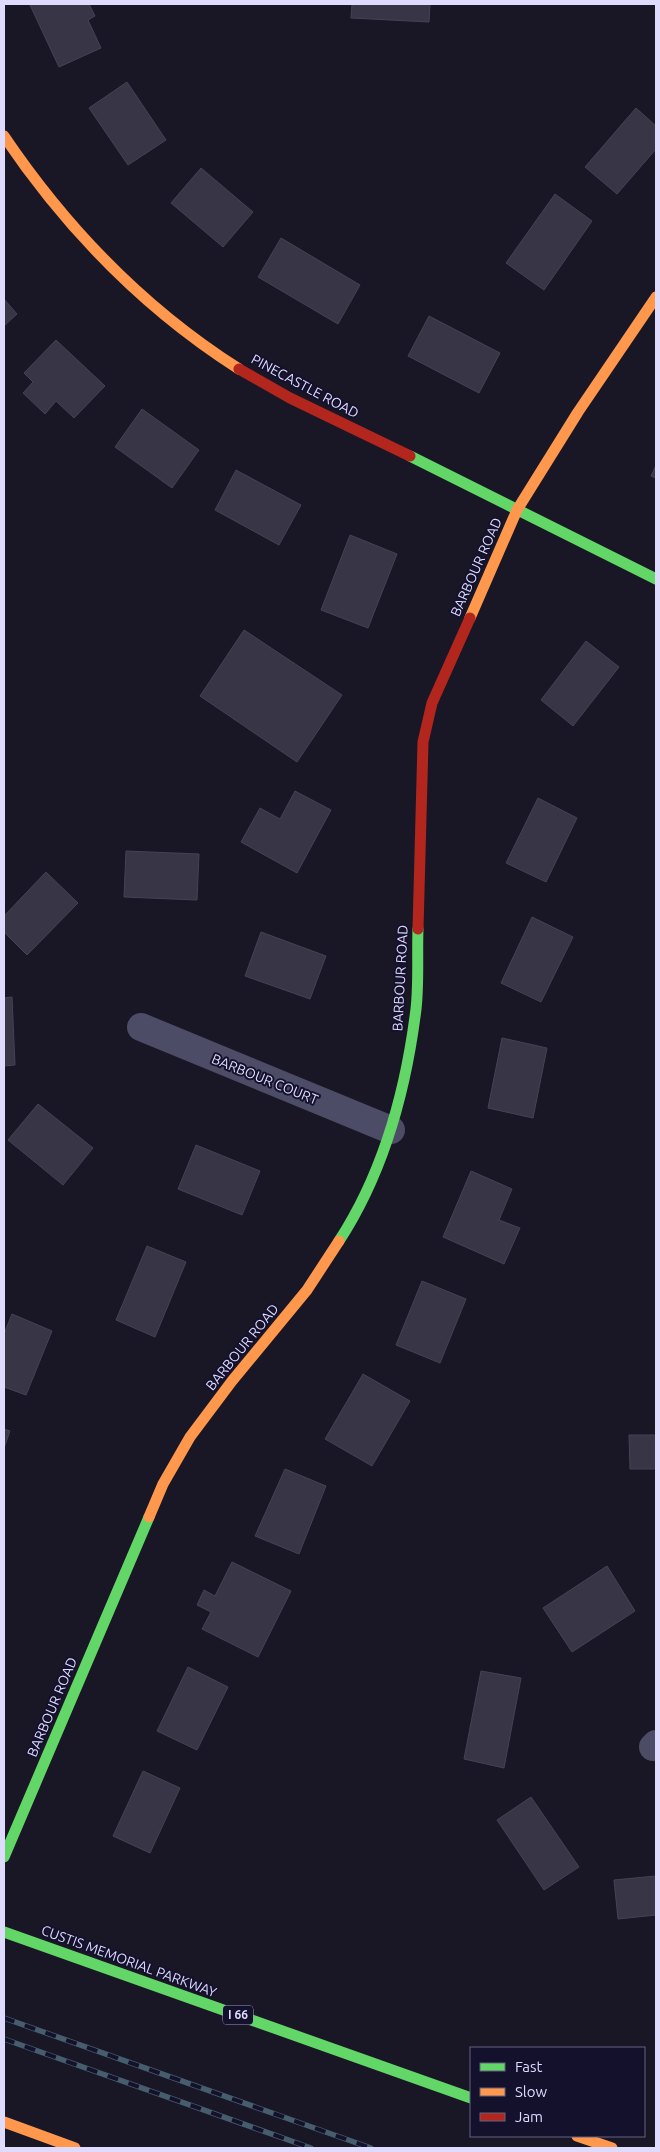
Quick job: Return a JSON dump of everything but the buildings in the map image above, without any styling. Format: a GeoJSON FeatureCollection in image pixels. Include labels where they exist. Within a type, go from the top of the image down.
{"type":"FeatureCollection","features":[{"type":"Feature","properties":{"kind":"main road","name":"PINECASTLE ROAD"},"geometry":{"type":"LineString","coordinates":[[4,136],[57,210],[105,264],[161,314],[219,356],[282,393],[656,579]]}},
{"type":"Feature","properties":{"kind":"main road","name":"BARBOUR ROAD"},"geometry":{"type":"LineString","coordinates":[[5,1854],[162,1484],[190,1437],[307,1290],[347,1229],[370,1184],[390,1130],[406,1072],[416,1007],[423,742],[432,703],[517,510],[578,412],[656,297]]}},
{"type":"Feature","properties":{"kind":"main road","name":"CUSTIS MEMORIAL PARKWAY"},"geometry":{"type":"LineString","coordinates":[[4,1932],[470,2098]]}},
{"type":"Feature","properties":{"kind":"main road"},"geometry":{"type":"LineString","coordinates":[[4,2122],[75,2148]]}},
{"type":"Feature","properties":{"kind":"main road"},"geometry":{"type":"LineString","coordinates":[[580,2137],[612,2148]]}},
{"type":"Feature","properties":{"kind":"street","name":"BARBOUR COURT"},"geometry":{"type":"LineString","coordinates":[[141,1027],[219,1061],[390,1130]]}},
{"type":"Feature","properties":{"kind":"railway"},"geometry":{"type":"LineString","coordinates":[[4,2018],[371,2148]]}},
{"type":"Feature","properties":{"kind":"railway"},"geometry":{"type":"LineString","coordinates":[[4,2039],[311,2148]]}},
{"type":"Feature","properties":{"kind":"traffic: fast"},"geometry":{"type":"LineString","coordinates":[[410,456],[656,579]]}},
{"type":"Feature","properties":{"kind":"traffic: fast"},"geometry":{"type":"LineString","coordinates":[[339,1241],[355,1215],[381,1159],[399,1100],[412,1039],[416,1009],[418,929]]}},
{"type":"Feature","properties":{"kind":"traffic: fast"},"geometry":{"type":"LineString","coordinates":[[4,1857],[149,1517]]}},
{"type":"Feature","properties":{"kind":"traffic: fast"},"geometry":{"type":"LineString","coordinates":[[4,1932],[470,2098]]}},
{"type":"Feature","properties":{"kind":"traffic: slow"},"geometry":{"type":"LineString","coordinates":[[4,136],[54,203],[109,264],[171,320],[239,369]]}},
{"type":"Feature","properties":{"kind":"traffic: slow"},"geometry":{"type":"LineString","coordinates":[[470,618],[517,510],[578,412],[656,297]]}},
{"type":"Feature","properties":{"kind":"traffic: slow"},"geometry":{"type":"LineString","coordinates":[[149,1517],[163,1484],[190,1437],[232,1381],[307,1290],[339,1241]]}},
{"type":"Feature","properties":{"kind":"traffic: slow"},"geometry":{"type":"LineString","coordinates":[[4,2122],[75,2148]]}},
{"type":"Feature","properties":{"kind":"traffic: slow"},"geometry":{"type":"LineString","coordinates":[[580,2137],[612,2148]]}},
{"type":"Feature","properties":{"kind":"traffic: jam"},"geometry":{"type":"LineString","coordinates":[[239,369],[290,398],[410,456]]}},
{"type":"Feature","properties":{"kind":"traffic: jam"},"geometry":{"type":"LineString","coordinates":[[418,929],[423,742],[432,703],[470,618]]}}]}
